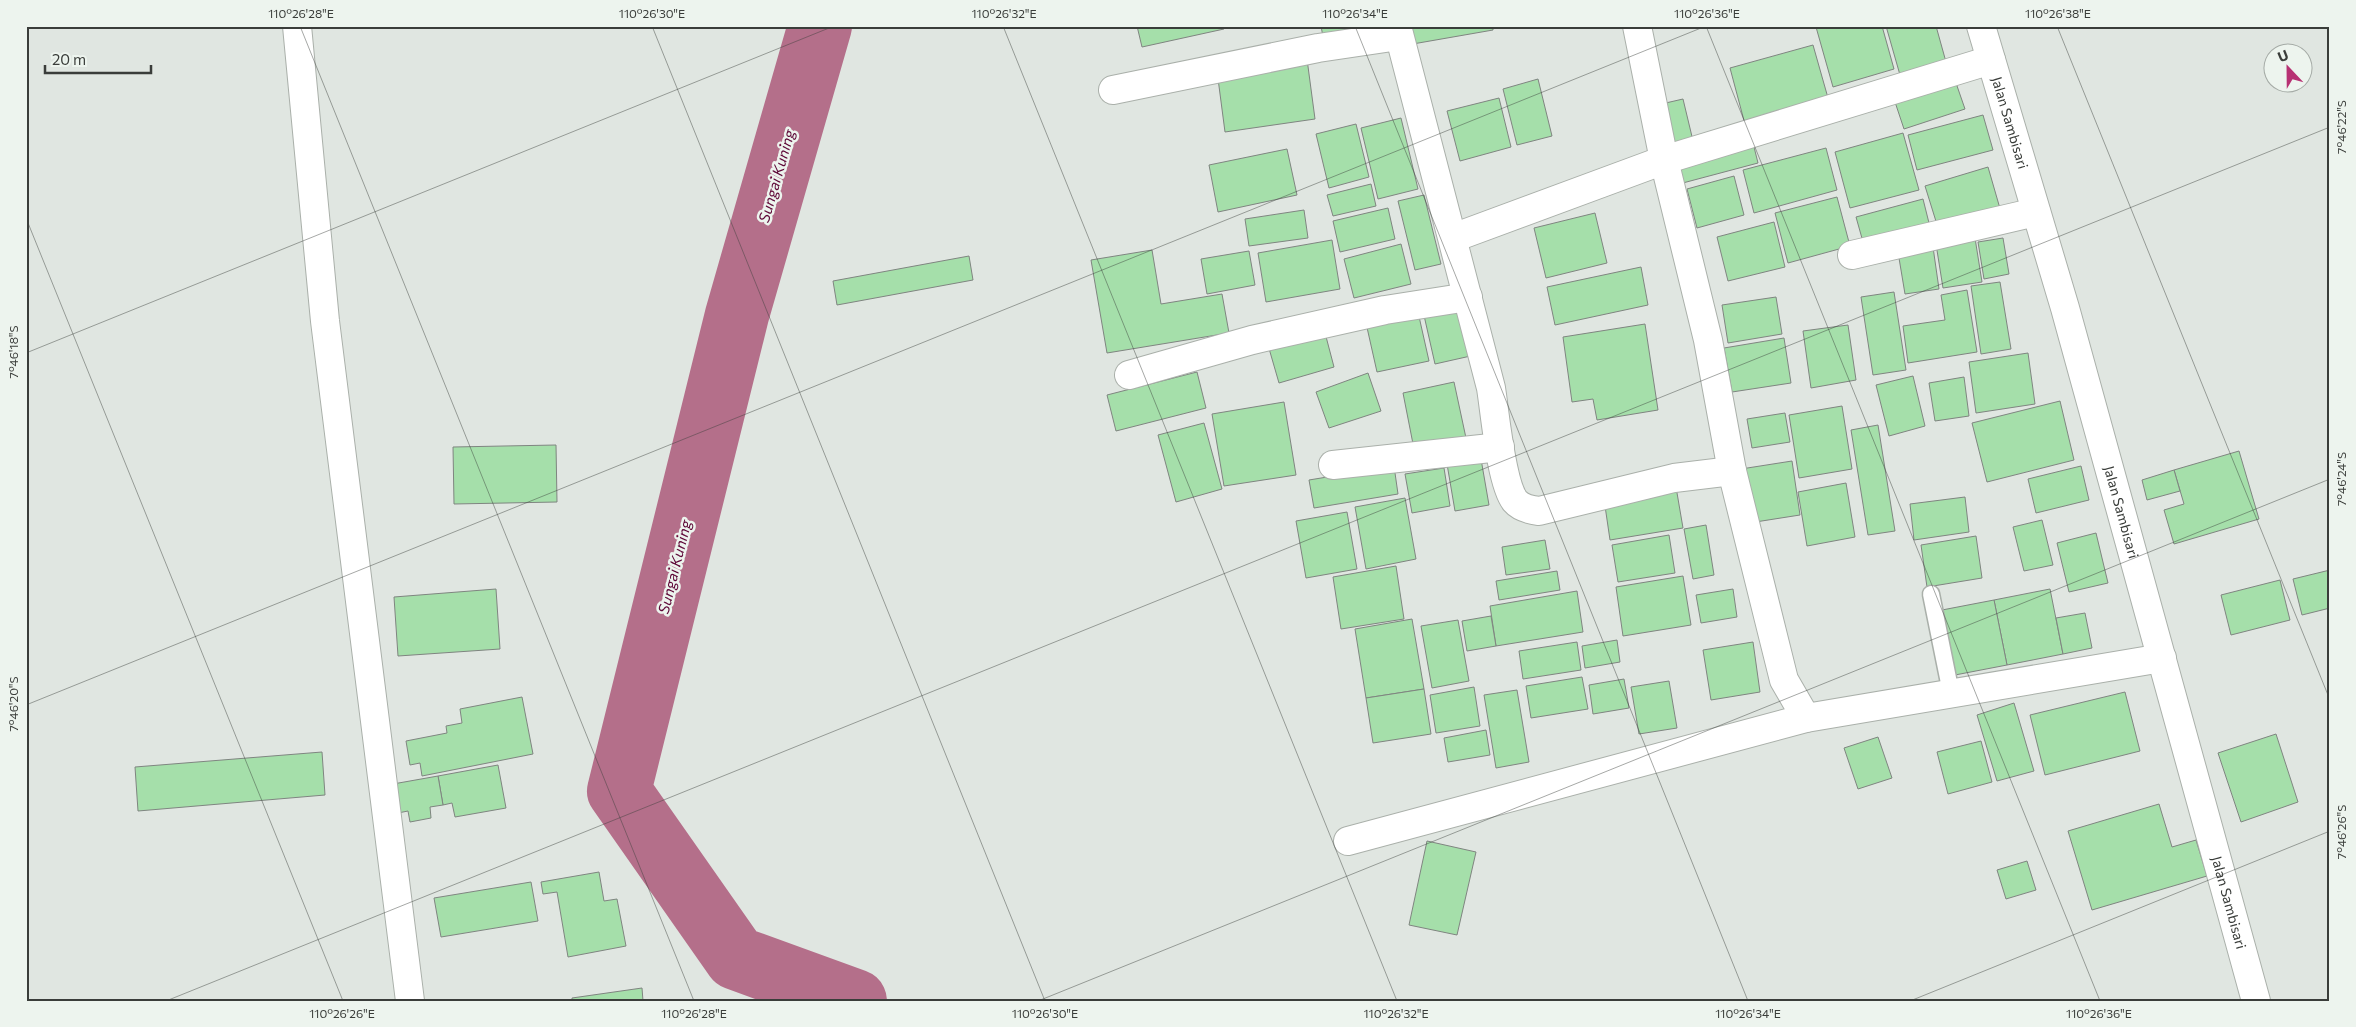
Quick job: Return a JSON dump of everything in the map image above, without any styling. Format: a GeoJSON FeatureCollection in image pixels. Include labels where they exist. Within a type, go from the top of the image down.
{"type":"FeatureCollection","features":[{"type":"Feature","properties":{"kind":"street"},"geometry":{"type":"LineString","coordinates":[[298,26],[325,321],[410,1001]]}},
{"type":"Feature","properties":{"kind":"street"},"geometry":{"type":"LineString","coordinates":[[1637,26],[1664,160],[1708,340],[1732,470],[1784,680],[1806,718]]}},
{"type":"Feature","properties":{"kind":"street","name":"Jalan Sambisari"},"geometry":{"type":"LineString","coordinates":[[1981,26],[2036,212],[2162,658],[2256,1001]]}},
{"type":"Feature","properties":{"kind":"street"},"geometry":{"type":"LineString","coordinates":[[1113,90],[1398,31],[1492,388],[1500,447],[1509,490],[1516,501],[1527,509],[1539,511],[1674,478],[1732,470]]}},
{"type":"Feature","properties":{"kind":"street"},"geometry":{"type":"LineString","coordinates":[[1453,238],[1664,160],[1991,60]]}},
{"type":"Feature","properties":{"kind":"street"},"geometry":{"type":"LineString","coordinates":[[1852,255],[2036,212]]}},
{"type":"Feature","properties":{"kind":"street"},"geometry":{"type":"LineString","coordinates":[[1129,375],[1252,340],[1385,310],[1468,297]]}},
{"type":"Feature","properties":{"kind":"street"},"geometry":{"type":"LineString","coordinates":[[1333,465],[1500,447]]}},
{"type":"Feature","properties":{"kind":"street"},"geometry":{"type":"LineString","coordinates":[[1348,841],[1806,718],[2162,658]]}},
{"type":"Feature","properties":{"kind":"lane"},"geometry":{"type":"LineString","coordinates":[[1931,594],[1951,693]]}},
{"type":"Feature","properties":{"kind":"building"},"geometry":{"type":"Polygon","coordinates":[[[1137,26],[1224,26],[1224,29],[1142,47],[1137,26]]]}},
{"type":"Feature","properties":{"kind":"building"},"geometry":{"type":"Polygon","coordinates":[[[1321,26],[1361,26],[1362,35],[1324,42],[1321,26]]]}},
{"type":"Feature","properties":{"kind":"building"},"geometry":{"type":"Polygon","coordinates":[[[1404,26],[1493,26],[1493,30],[1407,45],[1404,26]]]}},
{"type":"Feature","properties":{"kind":"building"},"geometry":{"type":"Polygon","coordinates":[[[1882,26],[1894,69],[1833,87],[1816,27],[1882,26]]]}},
{"type":"Feature","properties":{"kind":"building"},"geometry":{"type":"Polygon","coordinates":[[[1886,26],[1936,26],[1946,62],[1900,75],[1886,26]]]}},
{"type":"Feature","properties":{"kind":"building"},"geometry":{"type":"Polygon","coordinates":[[[1813,45],[1830,105],[1746,128],[1730,68],[1813,45]]]}},
{"type":"Feature","properties":{"kind":"building"},"geometry":{"type":"Polygon","coordinates":[[[1307,59],[1315,119],[1225,132],[1217,71],[1307,59]]]}},
{"type":"Feature","properties":{"kind":"building"},"geometry":{"type":"Polygon","coordinates":[[[1538,79],[1552,136],[1517,145],[1503,89],[1538,79]]]}},
{"type":"Feature","properties":{"kind":"building"},"geometry":{"type":"Polygon","coordinates":[[[1956,83],[1965,109],[1904,129],[1895,102],[1956,83]]]}},
{"type":"Feature","properties":{"kind":"building"},"geometry":{"type":"Polygon","coordinates":[[[1499,98],[1511,147],[1460,161],[1447,111],[1499,98]]]}},
{"type":"Feature","properties":{"kind":"building"},"geometry":{"type":"Polygon","coordinates":[[[1683,99],[1694,145],[1667,150],[1657,105],[1683,99]]]}},
{"type":"Feature","properties":{"kind":"building"},"geometry":{"type":"Polygon","coordinates":[[[1983,115],[1993,150],[1917,170],[1908,135],[1983,115]]]}},
{"type":"Feature","properties":{"kind":"building"},"geometry":{"type":"Polygon","coordinates":[[[1401,118],[1418,189],[1378,199],[1361,128],[1401,118]]]}},
{"type":"Feature","properties":{"kind":"building"},"geometry":{"type":"Polygon","coordinates":[[[1356,124],[1369,177],[1329,188],[1316,134],[1356,124]]]}},
{"type":"Feature","properties":{"kind":"building"},"geometry":{"type":"Polygon","coordinates":[[[1903,133],[1919,190],[1850,208],[1835,152],[1903,133]]]}},
{"type":"Feature","properties":{"kind":"building"},"geometry":{"type":"Polygon","coordinates":[[[1752,139],[1758,163],[1679,184],[1673,160],[1752,139]]]}},
{"type":"Feature","properties":{"kind":"building"},"geometry":{"type":"Polygon","coordinates":[[[1826,148],[1837,190],[1754,213],[1743,170],[1826,148]]]}},
{"type":"Feature","properties":{"kind":"building"},"geometry":{"type":"Polygon","coordinates":[[[1287,149],[1297,195],[1218,212],[1209,165],[1287,149]]]}},
{"type":"Feature","properties":{"kind":"building"},"geometry":{"type":"Polygon","coordinates":[[[1988,167],[2001,212],[1939,231],[1925,186],[1988,167]]]}},
{"type":"Feature","properties":{"kind":"building"},"geometry":{"type":"Polygon","coordinates":[[[1734,176],[1744,215],[1697,228],[1687,189],[1734,176]]]}},
{"type":"Feature","properties":{"kind":"building"},"geometry":{"type":"Polygon","coordinates":[[[1371,184],[1376,206],[1333,216],[1327,195],[1371,184]]]}},
{"type":"Feature","properties":{"kind":"building"},"geometry":{"type":"Polygon","coordinates":[[[1424,195],[1441,264],[1415,270],[1398,201],[1424,195]]]}},
{"type":"Feature","properties":{"kind":"building"},"geometry":{"type":"Polygon","coordinates":[[[1837,197],[1850,246],[1788,263],[1775,213],[1837,197]]]}},
{"type":"Feature","properties":{"kind":"building"},"geometry":{"type":"Polygon","coordinates":[[[1923,199],[1931,231],[1865,249],[1856,217],[1923,199]]]}},
{"type":"Feature","properties":{"kind":"building"},"geometry":{"type":"Polygon","coordinates":[[[1388,208],[1395,239],[1340,252],[1333,221],[1388,208]]]}},
{"type":"Feature","properties":{"kind":"building"},"geometry":{"type":"Polygon","coordinates":[[[1304,210],[1308,238],[1249,246],[1245,219],[1304,210]]]}},
{"type":"Feature","properties":{"kind":"building"},"geometry":{"type":"Polygon","coordinates":[[[1595,213],[1607,263],[1546,278],[1534,228],[1595,213]]]}},
{"type":"Feature","properties":{"kind":"building"},"geometry":{"type":"Polygon","coordinates":[[[1774,222],[1785,267],[1728,281],[1717,237],[1774,222]]]}},
{"type":"Feature","properties":{"kind":"building"},"geometry":{"type":"Polygon","coordinates":[[[1975,238],[1982,282],[1943,288],[1936,244],[1975,238]]]}},
{"type":"Feature","properties":{"kind":"building"},"geometry":{"type":"Polygon","coordinates":[[[2003,238],[2009,274],[1984,279],[1978,242],[2003,238]]]}},
{"type":"Feature","properties":{"kind":"building"},"geometry":{"type":"Polygon","coordinates":[[[1332,240],[1340,289],[1266,302],[1258,253],[1332,240]]]}},
{"type":"Feature","properties":{"kind":"building"},"geometry":{"type":"Polygon","coordinates":[[[1401,244],[1411,284],[1354,298],[1344,259],[1401,244]]]}},
{"type":"Feature","properties":{"kind":"building"},"geometry":{"type":"Polygon","coordinates":[[[1933,247],[1939,289],[1905,294],[1898,252],[1933,247]]]}},
{"type":"Feature","properties":{"kind":"building"},"geometry":{"type":"Polygon","coordinates":[[[1152,250],[1161,304],[1222,294],[1229,333],[1107,353],[1091,260],[1152,250]]]}},
{"type":"Feature","properties":{"kind":"building"},"geometry":{"type":"Polygon","coordinates":[[[1249,251],[1255,285],[1207,294],[1201,259],[1249,251]]]}},
{"type":"Feature","properties":{"kind":"building"},"geometry":{"type":"Polygon","coordinates":[[[969,256],[973,280],[837,305],[833,281],[969,256]]]}},
{"type":"Feature","properties":{"kind":"building"},"geometry":{"type":"Polygon","coordinates":[[[1641,267],[1648,305],[1555,325],[1547,287],[1641,267]]]}},
{"type":"Feature","properties":{"kind":"building"},"geometry":{"type":"Polygon","coordinates":[[[2000,282],[2011,349],[1981,354],[1971,286],[2000,282]]]}},
{"type":"Feature","properties":{"kind":"building"},"geometry":{"type":"Polygon","coordinates":[[[1967,290],[1977,352],[1908,363],[1903,326],[1945,320],[1941,295],[1967,290]]]}},
{"type":"Feature","properties":{"kind":"building"},"geometry":{"type":"Polygon","coordinates":[[[1894,292],[1906,370],[1873,375],[1861,297],[1894,292]]]}},
{"type":"Feature","properties":{"kind":"building"},"geometry":{"type":"Polygon","coordinates":[[[1776,297],[1782,334],[1728,343],[1722,305],[1776,297]]]}},
{"type":"Feature","properties":{"kind":"building"},"geometry":{"type":"Polygon","coordinates":[[[1462,302],[1475,355],[1435,364],[1423,311],[1462,302]]]}},
{"type":"Feature","properties":{"kind":"building"},"geometry":{"type":"Polygon","coordinates":[[[1418,312],[1429,361],[1377,372],[1366,323],[1418,312]]]}},
{"type":"Feature","properties":{"kind":"building"},"geometry":{"type":"Polygon","coordinates":[[[1645,324],[1658,410],[1597,420],[1593,399],[1572,402],[1563,337],[1645,324]]]}},
{"type":"Feature","properties":{"kind":"building"},"geometry":{"type":"Polygon","coordinates":[[[1848,325],[1856,380],[1811,388],[1803,331],[1848,325]]]}},
{"type":"Feature","properties":{"kind":"building"},"geometry":{"type":"Polygon","coordinates":[[[1324,329],[1334,367],[1279,383],[1268,345],[1324,329]]]}},
{"type":"Feature","properties":{"kind":"building"},"geometry":{"type":"Polygon","coordinates":[[[1784,338],[1791,383],[1732,392],[1724,348],[1784,338]]]}},
{"type":"Feature","properties":{"kind":"building"},"geometry":{"type":"Polygon","coordinates":[[[2028,353],[2035,404],[1976,413],[1969,362],[2028,353]]]}},
{"type":"Feature","properties":{"kind":"building"},"geometry":{"type":"Polygon","coordinates":[[[1197,372],[1206,408],[1116,431],[1107,395],[1197,372]]]}},
{"type":"Feature","properties":{"kind":"building"},"geometry":{"type":"Polygon","coordinates":[[[1368,373],[1381,411],[1329,428],[1316,392],[1368,373]]]}},
{"type":"Feature","properties":{"kind":"building"},"geometry":{"type":"Polygon","coordinates":[[[1913,376],[1925,426],[1889,436],[1876,385],[1913,376]]]}},
{"type":"Feature","properties":{"kind":"building"},"geometry":{"type":"Polygon","coordinates":[[[1964,377],[1969,416],[1935,421],[1929,383],[1964,377]]]}},
{"type":"Feature","properties":{"kind":"building"},"geometry":{"type":"Polygon","coordinates":[[[1454,382],[1466,438],[1414,449],[1403,393],[1454,382]]]}},
{"type":"Feature","properties":{"kind":"building"},"geometry":{"type":"Polygon","coordinates":[[[2060,401],[2074,460],[1987,482],[1972,423],[2060,401]]]}},
{"type":"Feature","properties":{"kind":"building"},"geometry":{"type":"Polygon","coordinates":[[[1284,402],[1296,475],[1224,486],[1212,414],[1284,402]]]}},
{"type":"Feature","properties":{"kind":"building"},"geometry":{"type":"Polygon","coordinates":[[[1842,406],[1852,469],[1799,478],[1789,415],[1842,406]]]}},
{"type":"Feature","properties":{"kind":"building"},"geometry":{"type":"Polygon","coordinates":[[[1785,413],[1790,442],[1752,448],[1747,419],[1785,413]]]}},
{"type":"Feature","properties":{"kind":"building"},"geometry":{"type":"Polygon","coordinates":[[[1204,423],[1222,489],[1176,502],[1158,435],[1204,423]]]}},
{"type":"Feature","properties":{"kind":"building"},"geometry":{"type":"Polygon","coordinates":[[[1878,425],[1895,531],[1868,535],[1851,430],[1878,425]]]}},
{"type":"Feature","properties":{"kind":"building"},"geometry":{"type":"Polygon","coordinates":[[[556,445],[557,502],[454,504],[453,447],[556,445]]]}},
{"type":"Feature","properties":{"kind":"building"},"geometry":{"type":"Polygon","coordinates":[[[2239,451],[2259,519],[2174,544],[2164,510],[2184,504],[2174,470],[2239,451]]]}},
{"type":"Feature","properties":{"kind":"building"},"geometry":{"type":"Polygon","coordinates":[[[1481,459],[1489,505],[1455,511],[1447,464],[1481,459]]]}},
{"type":"Feature","properties":{"kind":"building"},"geometry":{"type":"Polygon","coordinates":[[[1792,461],[1800,515],[1749,523],[1741,469],[1792,461]]]}},
{"type":"Feature","properties":{"kind":"building"},"geometry":{"type":"Polygon","coordinates":[[[1394,466],[1398,494],[1314,508],[1309,480],[1394,466]]]}},
{"type":"Feature","properties":{"kind":"building"},"geometry":{"type":"Polygon","coordinates":[[[2081,466],[2089,500],[2036,513],[2028,479],[2081,466]]]}},
{"type":"Feature","properties":{"kind":"building"},"geometry":{"type":"Polygon","coordinates":[[[1444,468],[1450,506],[1412,513],[1405,474],[1444,468]]]}},
{"type":"Feature","properties":{"kind":"building"},"geometry":{"type":"Polygon","coordinates":[[[2174,470],[2180,491],[2147,500],[2142,480],[2174,470]]]}},
{"type":"Feature","properties":{"kind":"building"},"geometry":{"type":"Polygon","coordinates":[[[1846,483],[1855,537],[1807,546],[1798,492],[1846,483]]]}},
{"type":"Feature","properties":{"kind":"building"},"geometry":{"type":"Polygon","coordinates":[[[1676,487],[1683,528],[1610,540],[1604,499],[1676,487]]]}},
{"type":"Feature","properties":{"kind":"building"},"geometry":{"type":"Polygon","coordinates":[[[1965,497],[1969,532],[1914,540],[1910,504],[1965,497]]]}},
{"type":"Feature","properties":{"kind":"building"},"geometry":{"type":"Polygon","coordinates":[[[1405,498],[1416,559],[1366,569],[1355,507],[1405,498]]]}},
{"type":"Feature","properties":{"kind":"building"},"geometry":{"type":"Polygon","coordinates":[[[1347,512],[1357,569],[1306,578],[1296,521],[1347,512]]]}},
{"type":"Feature","properties":{"kind":"building"},"geometry":{"type":"Polygon","coordinates":[[[2042,520],[2053,565],[2024,571],[2013,527],[2042,520]]]}},
{"type":"Feature","properties":{"kind":"building"},"geometry":{"type":"Polygon","coordinates":[[[1706,525],[1714,575],[1693,579],[1684,529],[1706,525]]]}},
{"type":"Feature","properties":{"kind":"building"},"geometry":{"type":"Polygon","coordinates":[[[2096,533],[2108,583],[2069,592],[2057,543],[2096,533]]]}},
{"type":"Feature","properties":{"kind":"building"},"geometry":{"type":"Polygon","coordinates":[[[1669,535],[1675,573],[1618,582],[1612,545],[1669,535]]]}},
{"type":"Feature","properties":{"kind":"building"},"geometry":{"type":"Polygon","coordinates":[[[1976,536],[1982,578],[1927,587],[1921,545],[1976,536]]]}},
{"type":"Feature","properties":{"kind":"building"},"geometry":{"type":"Polygon","coordinates":[[[1545,540],[1550,569],[1506,575],[1502,547],[1545,540]]]}},
{"type":"Feature","properties":{"kind":"building"},"geometry":{"type":"Polygon","coordinates":[[[1396,566],[1404,619],[1341,629],[1333,577],[1396,566]]]}},
{"type":"Feature","properties":{"kind":"building"},"geometry":{"type":"Polygon","coordinates":[[[2330,570],[2330,608],[2302,615],[2293,579],[2330,570]]]}},
{"type":"Feature","properties":{"kind":"building"},"geometry":{"type":"Polygon","coordinates":[[[1557,571],[1560,590],[1499,600],[1496,581],[1557,571]]]}},
{"type":"Feature","properties":{"kind":"building"},"geometry":{"type":"Polygon","coordinates":[[[1683,576],[1691,625],[1623,636],[1616,587],[1683,576]]]}},
{"type":"Feature","properties":{"kind":"building"},"geometry":{"type":"Polygon","coordinates":[[[2280,580],[2290,620],[2231,635],[2221,595],[2280,580]]]}},
{"type":"Feature","properties":{"kind":"building"},"geometry":{"type":"Polygon","coordinates":[[[496,589],[500,649],[398,656],[394,597],[496,589]]]}},
{"type":"Feature","properties":{"kind":"building"},"geometry":{"type":"Polygon","coordinates":[[[1733,589],[1737,617],[1701,623],[1696,595],[1733,589]]]}},
{"type":"Feature","properties":{"kind":"building"},"geometry":{"type":"Polygon","coordinates":[[[2050,589],[2063,654],[2007,665],[1994,600],[2050,589]]]}},
{"type":"Feature","properties":{"kind":"building"},"geometry":{"type":"Polygon","coordinates":[[[1577,591],[1583,632],[1496,646],[1490,606],[1577,591]]]}},
{"type":"Feature","properties":{"kind":"building"},"geometry":{"type":"Polygon","coordinates":[[[1994,600],[2007,665],[1955,675],[1942,610],[1994,600]]]}},
{"type":"Feature","properties":{"kind":"building"},"geometry":{"type":"Polygon","coordinates":[[[2085,613],[2092,648],[2063,654],[2056,618],[2085,613]]]}},
{"type":"Feature","properties":{"kind":"building"},"geometry":{"type":"Polygon","coordinates":[[[1491,616],[1496,646],[1467,651],[1462,621],[1491,616]]]}},
{"type":"Feature","properties":{"kind":"building"},"geometry":{"type":"Polygon","coordinates":[[[1412,619],[1424,689],[1366,698],[1355,629],[1412,619]]]}},
{"type":"Feature","properties":{"kind":"building"},"geometry":{"type":"Polygon","coordinates":[[[1458,620],[1469,681],[1432,688],[1421,626],[1458,620]]]}},
{"type":"Feature","properties":{"kind":"building"},"geometry":{"type":"Polygon","coordinates":[[[1617,640],[1620,662],[1585,668],[1582,646],[1617,640]]]}},
{"type":"Feature","properties":{"kind":"building"},"geometry":{"type":"Polygon","coordinates":[[[1577,642],[1581,670],[1523,679],[1519,651],[1577,642]]]}},
{"type":"Feature","properties":{"kind":"building"},"geometry":{"type":"Polygon","coordinates":[[[1753,642],[1760,692],[1711,700],[1703,650],[1753,642]]]}},
{"type":"Feature","properties":{"kind":"building"},"geometry":{"type":"Polygon","coordinates":[[[1582,677],[1588,709],[1531,718],[1526,686],[1582,677]]]}},
{"type":"Feature","properties":{"kind":"building"},"geometry":{"type":"Polygon","coordinates":[[[1624,679],[1629,708],[1593,714],[1589,685],[1624,679]]]}},
{"type":"Feature","properties":{"kind":"building"},"geometry":{"type":"Polygon","coordinates":[[[1669,681],[1677,728],[1639,734],[1631,687],[1669,681]]]}},
{"type":"Feature","properties":{"kind":"building"},"geometry":{"type":"Polygon","coordinates":[[[1474,687],[1480,726],[1436,733],[1430,695],[1474,687]]]}},
{"type":"Feature","properties":{"kind":"building"},"geometry":{"type":"Polygon","coordinates":[[[1424,689],[1431,734],[1373,743],[1366,698],[1424,689]]]}},
{"type":"Feature","properties":{"kind":"building"},"geometry":{"type":"Polygon","coordinates":[[[1517,690],[1529,762],[1496,768],[1484,695],[1517,690]]]}},
{"type":"Feature","properties":{"kind":"building"},"geometry":{"type":"Polygon","coordinates":[[[2125,692],[2140,751],[2045,775],[2030,715],[2125,692]]]}},
{"type":"Feature","properties":{"kind":"building"},"geometry":{"type":"Polygon","coordinates":[[[522,697],[533,754],[422,776],[420,763],[410,765],[406,741],[447,733],[446,726],[462,723],[460,709],[522,697]]]}},
{"type":"Feature","properties":{"kind":"building"},"geometry":{"type":"Polygon","coordinates":[[[2014,703],[2034,771],[1997,781],[1977,715],[2014,703]]]}},
{"type":"Feature","properties":{"kind":"building"},"geometry":{"type":"Polygon","coordinates":[[[1486,730],[1490,755],[1448,762],[1444,738],[1486,730]]]}},
{"type":"Feature","properties":{"kind":"building"},"geometry":{"type":"Polygon","coordinates":[[[2276,734],[2298,802],[2241,822],[2218,753],[2276,734]]]}},
{"type":"Feature","properties":{"kind":"building"},"geometry":{"type":"Polygon","coordinates":[[[1878,737],[1892,778],[1858,789],[1844,748],[1878,737]]]}},
{"type":"Feature","properties":{"kind":"building"},"geometry":{"type":"Polygon","coordinates":[[[1981,741],[1992,782],[1948,794],[1937,752],[1981,741]]]}},
{"type":"Feature","properties":{"kind":"building"},"geometry":{"type":"Polygon","coordinates":[[[322,752],[325,795],[138,811],[135,767],[322,752]]]}},
{"type":"Feature","properties":{"kind":"building"},"geometry":{"type":"Polygon","coordinates":[[[498,765],[506,808],[455,817],[452,803],[443,805],[438,776],[498,765]]]}},
{"type":"Feature","properties":{"kind":"building"},"geometry":{"type":"Polygon","coordinates":[[[438,776],[443,805],[430,807],[431,818],[410,822],[408,811],[398,813],[393,784],[438,776]]]}},
{"type":"Feature","properties":{"kind":"building"},"geometry":{"type":"Polygon","coordinates":[[[2159,804],[2172,847],[2196,840],[2207,876],[2092,910],[2068,831],[2159,804]]]}},
{"type":"Feature","properties":{"kind":"building"},"geometry":{"type":"Polygon","coordinates":[[[1427,841],[1476,852],[1457,935],[1409,925],[1427,841]]]}},
{"type":"Feature","properties":{"kind":"building"},"geometry":{"type":"Polygon","coordinates":[[[2027,861],[2036,890],[2006,899],[1997,870],[2027,861]]]}},
{"type":"Feature","properties":{"kind":"building"},"geometry":{"type":"Polygon","coordinates":[[[599,872],[604,901],[617,899],[626,946],[568,957],[557,892],[543,894],[541,882],[599,872]]]}},
{"type":"Feature","properties":{"kind":"building"},"geometry":{"type":"Polygon","coordinates":[[[531,882],[538,921],[441,937],[434,898],[531,882]]]}},
{"type":"Feature","properties":{"kind":"building"},"geometry":{"type":"Polygon","coordinates":[[[642,988],[643,1001],[572,1001],[572,998],[642,988]]]}},
{"type":"Feature","properties":{"kind":"waterway","name":"Sungai Kuning"},"geometry":{"type":"LineString","coordinates":[[820,26],[737,315],[619,791],[736,958],[855,1001]]}}]}
